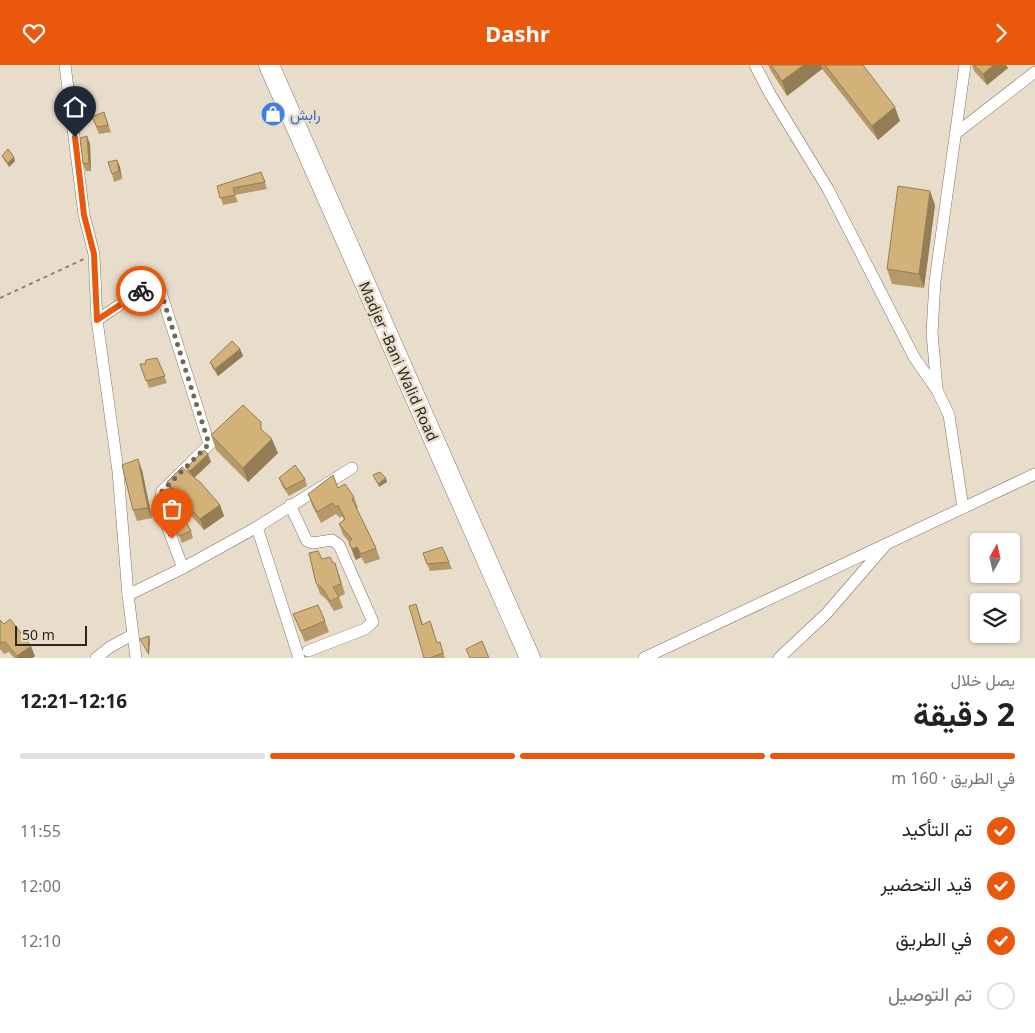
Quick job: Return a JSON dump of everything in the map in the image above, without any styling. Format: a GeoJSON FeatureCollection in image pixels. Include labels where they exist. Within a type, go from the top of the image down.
{"type":"FeatureCollection","features":[{"type":"Feature","properties":{"kind":"highway","name":"Madjer -Bani Walid Road"},"geometry":{"type":"LineString","coordinates":[[269,65],[530,658]]}},
{"type":"Feature","properties":{"kind":"street"},"geometry":{"type":"LineString","coordinates":[[66,65],[84,215],[94,254],[97,320],[118,471],[128,595],[136,658]]}},
{"type":"Feature","properties":{"kind":"street"},"geometry":{"type":"LineString","coordinates":[[755,65],[770,94],[828,189],[914,357],[937,390],[949,415],[963,507]]}},
{"type":"Feature","properties":{"kind":"street"},"geometry":{"type":"LineString","coordinates":[[937,390],[932,333],[935,281],[965,65]]}},
{"type":"Feature","properties":{"kind":"street"},"geometry":{"type":"LineString","coordinates":[[955,134],[1035,72]]}},
{"type":"Feature","properties":{"kind":"street"},"geometry":{"type":"LineString","coordinates":[[97,320],[145,287],[159,286],[209,444]]}},
{"type":"Feature","properties":{"kind":"street"},"geometry":{"type":"LineString","coordinates":[[184,568],[160,505],[160,497],[162,491],[222,433]]}},
{"type":"Feature","properties":{"kind":"street"},"geometry":{"type":"LineString","coordinates":[[128,595],[184,568],[257,527],[352,468]]}},
{"type":"Feature","properties":{"kind":"street"},"geometry":{"type":"LineString","coordinates":[[644,658],[1035,474]]}},
{"type":"Feature","properties":{"kind":"street"},"geometry":{"type":"LineString","coordinates":[[257,527],[304,655],[365,629],[373,622],[339,545],[332,540],[312,543],[307,541],[290,505]]}},
{"type":"Feature","properties":{"kind":"street"},"geometry":{"type":"LineString","coordinates":[[779,658],[826,614],[888,543]]}},
{"type":"Feature","properties":{"kind":"street"},"geometry":{"type":"LineString","coordinates":[[96,658],[110,647],[132,635]]}},
{"type":"Feature","properties":{"kind":"path"},"geometry":{"type":"LineString","coordinates":[[0,298],[94,254]]}},
{"type":"Feature","properties":{"kind":"building"},"geometry":{"type":"Polygon","coordinates":[[[771,65],[804,65],[782,81],[771,65]]]}},
{"type":"Feature","properties":{"kind":"building"},"geometry":{"type":"Polygon","coordinates":[[[825,65],[863,65],[895,107],[872,126],[825,65]]]}},
{"type":"Feature","properties":{"kind":"building"},"geometry":{"type":"Polygon","coordinates":[[[974,65],[994,65],[983,74],[974,65]]]}},
{"type":"Feature","properties":{"kind":"building"},"geometry":{"type":"Polygon","coordinates":[[[104,112],[108,125],[97,127],[92,117],[104,112]]]}},
{"type":"Feature","properties":{"kind":"building"},"geometry":{"type":"Polygon","coordinates":[[[87,136],[89,163],[83,164],[80,138],[87,136]]]}},
{"type":"Feature","properties":{"kind":"building"},"geometry":{"type":"Polygon","coordinates":[[[8,149],[14,157],[8,163],[2,156],[8,149]]]}},
{"type":"Feature","properties":{"kind":"building"},"geometry":{"type":"Polygon","coordinates":[[[117,160],[119,171],[112,174],[108,162],[117,160]]]}},
{"type":"Feature","properties":{"kind":"building"},"geometry":{"type":"Polygon","coordinates":[[[261,172],[265,182],[233,188],[235,195],[220,198],[217,186],[261,172]]]}},
{"type":"Feature","properties":{"kind":"building"},"geometry":{"type":"Polygon","coordinates":[[[898,186],[930,191],[919,274],[887,269],[898,186]]]}},
{"type":"Feature","properties":{"kind":"building"},"geometry":{"type":"Polygon","coordinates":[[[232,341],[240,349],[215,369],[210,362],[232,341]]]}},
{"type":"Feature","properties":{"kind":"building"},"geometry":{"type":"Polygon","coordinates":[[[157,358],[165,376],[146,381],[140,364],[145,364],[146,360],[157,358]]]}},
{"type":"Feature","properties":{"kind":"building"},"geometry":{"type":"Polygon","coordinates":[[[243,405],[261,422],[261,429],[272,439],[243,468],[211,435],[243,405]]]}},
{"type":"Feature","properties":{"kind":"building"},"geometry":{"type":"Polygon","coordinates":[[[204,450],[208,454],[190,471],[186,468],[204,450]]]}},
{"type":"Feature","properties":{"kind":"building"},"geometry":{"type":"Polygon","coordinates":[[[138,459],[148,508],[133,510],[122,465],[138,459]]]}},
{"type":"Feature","properties":{"kind":"building"},"geometry":{"type":"Polygon","coordinates":[[[295,465],[305,479],[286,489],[279,478],[295,465]]]}},
{"type":"Feature","properties":{"kind":"building"},"geometry":{"type":"Polygon","coordinates":[[[182,467],[201,483],[220,505],[200,519],[167,482],[182,467]]]}},
{"type":"Feature","properties":{"kind":"building"},"geometry":{"type":"Polygon","coordinates":[[[380,472],[386,478],[378,484],[373,475],[380,472]]]}},
{"type":"Feature","properties":{"kind":"building"},"geometry":{"type":"Polygon","coordinates":[[[333,475],[338,488],[345,484],[354,497],[352,499],[376,548],[361,554],[357,547],[352,549],[349,543],[352,539],[339,524],[345,519],[338,505],[336,507],[332,503],[317,512],[308,494],[333,475]]]}},
{"type":"Feature","properties":{"kind":"building"},"geometry":{"type":"Polygon","coordinates":[[[185,520],[191,531],[179,536],[174,523],[185,520]]]}},
{"type":"Feature","properties":{"kind":"building"},"geometry":{"type":"Polygon","coordinates":[[[442,547],[449,562],[427,564],[423,553],[442,547]]]}},
{"type":"Feature","properties":{"kind":"building"},"geometry":{"type":"Polygon","coordinates":[[[318,551],[322,559],[330,557],[333,563],[335,563],[341,584],[333,587],[339,597],[330,601],[323,589],[316,583],[309,553],[318,551]]]}},
{"type":"Feature","properties":{"kind":"building"},"geometry":{"type":"Polygon","coordinates":[[[416,604],[422,625],[430,621],[437,643],[440,642],[443,653],[430,658],[424,658],[409,606],[416,604]]]}},
{"type":"Feature","properties":{"kind":"building"},"geometry":{"type":"Polygon","coordinates":[[[318,605],[325,621],[301,631],[293,614],[318,605]]]}},
{"type":"Feature","properties":{"kind":"building"},"geometry":{"type":"Polygon","coordinates":[[[10,619],[31,646],[17,656],[5,642],[0,643],[0,620],[4,624],[10,619]]]}},
{"type":"Feature","properties":{"kind":"building"},"geometry":{"type":"Polygon","coordinates":[[[149,636],[148,653],[140,639],[149,636]]]}},
{"type":"Feature","properties":{"kind":"building"},"geometry":{"type":"Polygon","coordinates":[[[482,641],[489,658],[470,658],[466,649],[482,641]]]}},
{"type":"Feature","properties":{"kind":"way so far"},"geometry":{"type":"LineString","coordinates":[[141,291],[150,285],[159,286],[209,444],[162,491],[160,505],[172,539]]}},
{"type":"Feature","properties":{"kind":"place","name":"رابش"},"geometry":{"type":"Point","coordinates":[273,114]}},
{"type":"Feature","properties":{"kind":"route"},"geometry":{"type":"LineString","coordinates":[[75,137],[84,215],[94,254],[97,320],[141,291]]}}]}
